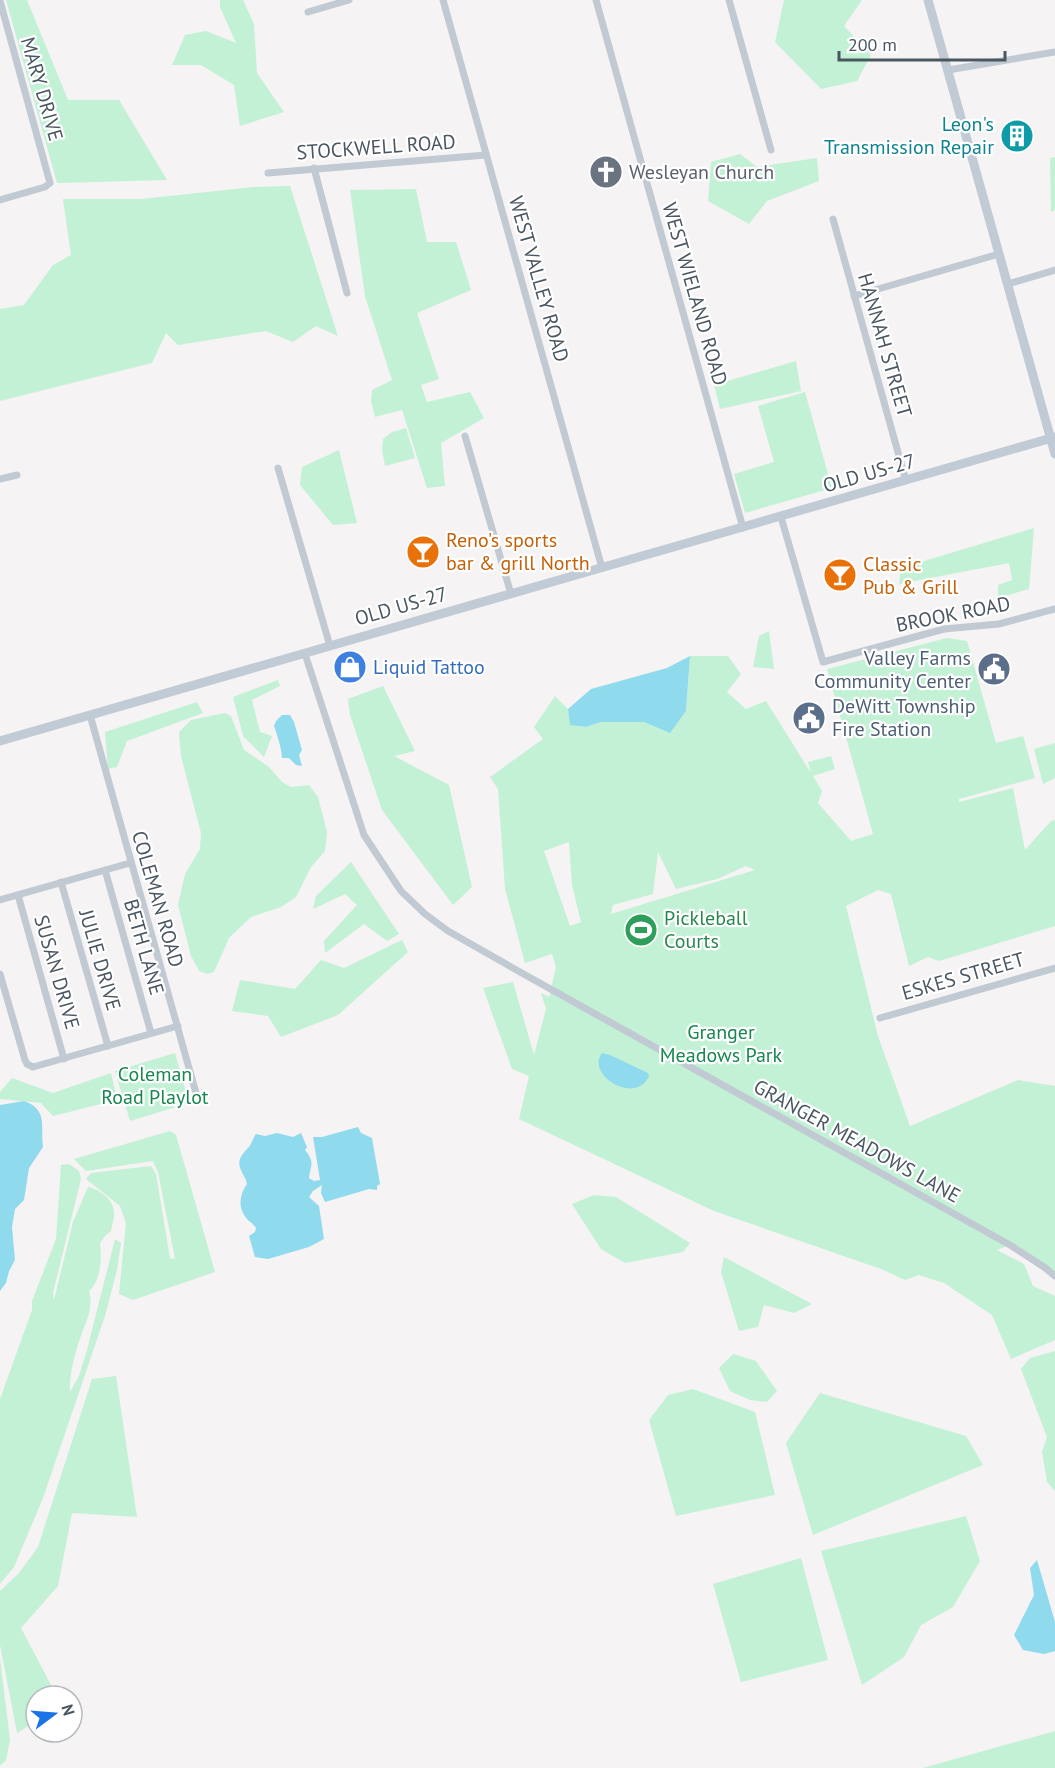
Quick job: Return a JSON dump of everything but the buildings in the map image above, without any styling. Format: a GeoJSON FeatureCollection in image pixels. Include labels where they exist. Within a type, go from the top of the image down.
{"type":"FeatureCollection","features":[{"type":"Feature","properties":{"kind":"main road"},"geometry":{"type":"LineString","coordinates":[[928,0],[1053,438],[1055,454]]}},
{"type":"Feature","properties":{"kind":"main road","name":"OLD US-27"},"geometry":{"type":"LineString","coordinates":[[0,741],[1053,438]]}},
{"type":"Feature","properties":{"kind":"street"},"geometry":{"type":"LineString","coordinates":[[308,12],[349,0]]}},
{"type":"Feature","properties":{"kind":"street","name":"WEST VALLEY ROAD"},"geometry":{"type":"LineString","coordinates":[[442,0],[602,568]]}},
{"type":"Feature","properties":{"kind":"street","name":"WEST WIELAND ROAD"},"geometry":{"type":"LineString","coordinates":[[596,0],[743,528]]}},
{"type":"Feature","properties":{"kind":"street"},"geometry":{"type":"LineString","coordinates":[[729,0],[771,150]]}},
{"type":"Feature","properties":{"kind":"street","name":"MARY DRIVE"},"geometry":{"type":"LineString","coordinates":[[0,1],[50,179],[48,185],[0,198]]}},
{"type":"Feature","properties":{"kind":"street"},"geometry":{"type":"LineString","coordinates":[[948,70],[1055,52]]}},
{"type":"Feature","properties":{"kind":"street","name":"STOCKWELL ROAD"},"geometry":{"type":"LineString","coordinates":[[268,173],[486,155]]}},
{"type":"Feature","properties":{"kind":"street"},"geometry":{"type":"LineString","coordinates":[[314,168],[347,293]]}},
{"type":"Feature","properties":{"kind":"street","name":"HANNAH STREET"},"geometry":{"type":"LineString","coordinates":[[833,219],[906,481]]}},
{"type":"Feature","properties":{"kind":"street"},"geometry":{"type":"LineString","coordinates":[[854,296],[999,254]]}},
{"type":"Feature","properties":{"kind":"street"},"geometry":{"type":"LineString","coordinates":[[1008,284],[1055,270]]}},
{"type":"Feature","properties":{"kind":"street"},"geometry":{"type":"LineString","coordinates":[[465,436],[510,594]]}},
{"type":"Feature","properties":{"kind":"street"},"geometry":{"type":"LineString","coordinates":[[278,468],[330,646]]}},
{"type":"Feature","properties":{"kind":"street"},"geometry":{"type":"LineString","coordinates":[[0,479],[17,475]]}},
{"type":"Feature","properties":{"kind":"street","name":"BROOK ROAD"},"geometry":{"type":"LineString","coordinates":[[782,517],[823,662],[944,629],[999,624],[1055,609]]}},
{"type":"Feature","properties":{"kind":"street","name":"GRANGER MEADOWS LANE"},"geometry":{"type":"LineString","coordinates":[[305,654],[364,836],[401,891],[425,914],[448,931],[551,990],[1010,1245],[1055,1276]]}},
{"type":"Feature","properties":{"kind":"street","name":"COLEMAN ROAD"},"geometry":{"type":"LineString","coordinates":[[90,715],[196,1093]]}},
{"type":"Feature","properties":{"kind":"street"},"geometry":{"type":"LineString","coordinates":[[0,900],[130,863]]}},
{"type":"Feature","properties":{"kind":"street","name":"BETH LANE"},"geometry":{"type":"LineString","coordinates":[[105,870],[151,1034]]}},
{"type":"Feature","properties":{"kind":"street","name":"JULIE DRIVE"},"geometry":{"type":"LineString","coordinates":[[61,882],[108,1046]]}},
{"type":"Feature","properties":{"kind":"street","name":"SUSAN DRIVE"},"geometry":{"type":"LineString","coordinates":[[18,895],[64,1059]]}},
{"type":"Feature","properties":{"kind":"street","name":"ESKES STREET"},"geometry":{"type":"LineString","coordinates":[[880,1018],[1055,968]]}},
{"type":"Feature","properties":{"kind":"street"},"geometry":{"type":"LineString","coordinates":[[0,974],[25,1060],[36,1067],[177,1026]]}},
{"type":"Feature","properties":{"kind":"green space"},"geometry":{"type":"Polygon","coordinates":[[[6,0],[27,0],[68,100],[119,100],[167,180],[57,183],[6,0]]]}},
{"type":"Feature","properties":{"kind":"green space"},"geometry":{"type":"Polygon","coordinates":[[[220,0],[243,0],[254,24],[257,73],[284,112],[240,126],[234,85],[201,65],[172,65],[185,35],[206,31],[236,43],[220,7],[220,0]]]}},
{"type":"Feature","properties":{"kind":"green space"},"geometry":{"type":"Polygon","coordinates":[[[784,0],[862,0],[844,26],[871,55],[857,81],[821,89],[775,42],[784,0]]]}},
{"type":"Feature","properties":{"kind":"green space"},"geometry":{"type":"Polygon","coordinates":[[[740,154],[757,167],[817,158],[819,181],[767,201],[749,224],[708,201],[711,162],[740,154]]]}},
{"type":"Feature","properties":{"kind":"green space"},"geometry":{"type":"Polygon","coordinates":[[[1055,157],[1055,210],[1051,212],[1050,158],[1055,157]]]}},
{"type":"Feature","properties":{"kind":"green space"},"geometry":{"type":"Polygon","coordinates":[[[290,186],[338,336],[316,326],[293,342],[266,331],[178,345],[166,333],[152,363],[0,401],[0,309],[24,305],[53,265],[71,255],[63,199],[141,199],[254,187],[290,186]]]}},
{"type":"Feature","properties":{"kind":"green space"},"geometry":{"type":"Polygon","coordinates":[[[416,189],[427,242],[456,242],[471,290],[417,313],[439,379],[421,385],[427,402],[470,392],[484,418],[441,443],[445,486],[427,488],[402,410],[375,417],[371,401],[372,390],[392,380],[365,296],[350,190],[416,189]]]}},
{"type":"Feature","properties":{"kind":"green space"},"geometry":{"type":"Polygon","coordinates":[[[796,361],[801,391],[720,409],[714,385],[796,361]]]}},
{"type":"Feature","properties":{"kind":"green space"},"geometry":{"type":"Polygon","coordinates":[[[805,392],[832,488],[745,513],[734,474],[774,462],[758,406],[805,392]]]}},
{"type":"Feature","properties":{"kind":"green space"},"geometry":{"type":"Polygon","coordinates":[[[406,428],[415,458],[385,466],[382,450],[383,439],[392,432],[406,428]]]}},
{"type":"Feature","properties":{"kind":"green space"},"geometry":{"type":"Polygon","coordinates":[[[339,450],[357,523],[333,525],[300,485],[302,467],[339,450]]]}},
{"type":"Feature","properties":{"kind":"green space"},"geometry":{"type":"Polygon","coordinates":[[[1034,528],[1029,589],[998,598],[998,585],[1012,580],[1009,563],[899,584],[901,568],[1034,528]]]}},
{"type":"Feature","properties":{"kind":"green space"},"geometry":{"type":"Polygon","coordinates":[[[769,631],[774,669],[753,667],[759,636],[769,631]]]}},
{"type":"Feature","properties":{"kind":"green space","name":"Granger Meadows Park"},"geometry":{"type":"Polygon","coordinates":[[[947,638],[967,641],[996,743],[1023,736],[1035,778],[959,799],[959,802],[1013,788],[1025,850],[1051,821],[1055,820],[1055,926],[939,961],[928,957],[909,966],[891,894],[878,890],[846,906],[878,1036],[910,1126],[1018,1080],[1055,1086],[1055,1276],[1010,1245],[997,1250],[1024,1264],[1033,1286],[1055,1296],[1055,1340],[1011,1359],[992,1315],[944,1283],[919,1275],[905,1280],[881,1269],[714,1211],[519,1119],[529,1076],[512,1069],[483,988],[513,982],[534,1055],[546,1009],[541,993],[549,997],[556,967],[552,954],[525,963],[505,889],[498,789],[490,777],[543,739],[534,727],[555,696],[568,709],[571,725],[586,727],[601,722],[644,722],[670,732],[686,711],[690,656],[728,656],[741,674],[727,692],[746,709],[766,701],[811,773],[808,762],[831,756],[835,769],[813,776],[822,791],[818,803],[851,841],[873,834],[827,669],[947,638]],[[569,842],[544,851],[570,926],[581,922],[572,885],[569,842]],[[658,852],[653,894],[613,905],[611,914],[755,870],[746,866],[717,879],[676,889],[658,852]]]}},
{"type":"Feature","properties":{"kind":"green space"},"geometry":{"type":"Polygon","coordinates":[[[278,680],[280,686],[252,700],[260,732],[272,736],[264,757],[243,736],[233,697],[278,680]]]}},
{"type":"Feature","properties":{"kind":"green space"},"geometry":{"type":"Polygon","coordinates":[[[383,686],[415,751],[394,756],[449,785],[472,887],[453,905],[382,810],[350,715],[348,699],[383,686]]]}},
{"type":"Feature","properties":{"kind":"green space"},"geometry":{"type":"Polygon","coordinates":[[[197,702],[203,713],[127,741],[117,767],[108,769],[105,732],[197,702]]]}},
{"type":"Feature","properties":{"kind":"green space"},"geometry":{"type":"Polygon","coordinates":[[[225,713],[231,716],[244,750],[269,767],[282,782],[291,787],[309,785],[318,797],[327,832],[325,851],[311,867],[296,897],[281,907],[251,917],[229,938],[214,972],[208,974],[199,971],[191,956],[178,905],[185,874],[200,849],[201,833],[181,756],[179,732],[191,720],[225,713]]]}},
{"type":"Feature","properties":{"kind":"green space"},"geometry":{"type":"Polygon","coordinates":[[[1055,743],[1055,778],[1043,784],[1034,749],[1055,743]]]}},
{"type":"Feature","properties":{"kind":"green space"},"geometry":{"type":"Polygon","coordinates":[[[351,862],[399,934],[387,941],[364,924],[325,953],[324,941],[357,905],[345,894],[313,909],[316,896],[351,862]]]}},
{"type":"Feature","properties":{"kind":"green space"},"geometry":{"type":"Polygon","coordinates":[[[402,940],[408,952],[338,1015],[281,1037],[268,1016],[232,1011],[240,980],[295,989],[321,960],[344,968],[402,940]]]}},
{"type":"Feature","properties":{"kind":"green space","name":"Coleman Road Playlot"},"geometry":{"type":"Polygon","coordinates":[[[175,1053],[189,1103],[130,1121],[115,1071],[175,1053]]]}},
{"type":"Feature","properties":{"kind":"green space"},"geometry":{"type":"Polygon","coordinates":[[[111,1073],[117,1100],[53,1116],[41,1103],[0,1099],[0,1092],[12,1078],[53,1093],[111,1073]]]}},
{"type":"Feature","properties":{"kind":"green space"},"geometry":{"type":"Polygon","coordinates":[[[170,1131],[176,1135],[215,1272],[133,1300],[119,1294],[126,1223],[120,1206],[86,1179],[91,1173],[151,1166],[156,1174],[170,1258],[175,1259],[158,1172],[153,1161],[86,1171],[74,1159],[170,1131]]]}},
{"type":"Feature","properties":{"kind":"green space"},"geometry":{"type":"Polygon","coordinates":[[[69,1164],[79,1171],[81,1179],[53,1293],[54,1300],[73,1222],[88,1187],[97,1190],[109,1199],[114,1214],[111,1231],[100,1243],[100,1269],[89,1291],[90,1309],[75,1356],[70,1378],[70,1392],[79,1376],[87,1350],[115,1239],[121,1243],[117,1270],[105,1316],[43,1498],[14,1567],[0,1584],[0,1399],[32,1310],[32,1301],[56,1239],[61,1165],[69,1164]]]}},
{"type":"Feature","properties":{"kind":"green space"},"geometry":{"type":"Polygon","coordinates":[[[594,1195],[616,1197],[690,1243],[683,1252],[625,1263],[601,1249],[572,1204],[594,1195]]]}},
{"type":"Feature","properties":{"kind":"green space"},"geometry":{"type":"Polygon","coordinates":[[[724,1257],[812,1304],[794,1313],[764,1305],[758,1327],[739,1331],[721,1272],[724,1257]]]}},
{"type":"Feature","properties":{"kind":"green space"},"geometry":{"type":"Polygon","coordinates":[[[1055,1351],[1055,1491],[1047,1482],[1042,1452],[1047,1437],[1021,1369],[1030,1358],[1055,1351]]]}},
{"type":"Feature","properties":{"kind":"green space"},"geometry":{"type":"Polygon","coordinates":[[[733,1354],[756,1361],[777,1391],[767,1402],[750,1400],[730,1391],[719,1368],[733,1354]]]}},
{"type":"Feature","properties":{"kind":"green space"},"geometry":{"type":"Polygon","coordinates":[[[116,1376],[137,1517],[72,1513],[58,1586],[21,1628],[50,1684],[24,1684],[24,1729],[17,1733],[0,1645],[0,1591],[19,1573],[38,1547],[92,1379],[116,1376]]]}},
{"type":"Feature","properties":{"kind":"green space"},"geometry":{"type":"Polygon","coordinates":[[[693,1389],[755,1412],[775,1495],[676,1516],[649,1420],[668,1395],[693,1389]]]}},
{"type":"Feature","properties":{"kind":"green space"},"geometry":{"type":"Polygon","coordinates":[[[820,1393],[966,1436],[983,1465],[813,1535],[786,1443],[820,1393]]]}},
{"type":"Feature","properties":{"kind":"green space"},"geometry":{"type":"Polygon","coordinates":[[[966,1516],[980,1561],[953,1607],[921,1625],[904,1657],[862,1685],[821,1551],[966,1516]]]}},
{"type":"Feature","properties":{"kind":"green space"},"geometry":{"type":"Polygon","coordinates":[[[801,1558],[828,1660],[741,1682],[713,1584],[801,1558]]]}},
{"type":"Feature","properties":{"kind":"green space"},"geometry":{"type":"Polygon","coordinates":[[[0,1658],[10,1740],[6,1760],[0,1766],[0,1658]]]}},
{"type":"Feature","properties":{"kind":"green space"},"geometry":{"type":"Polygon","coordinates":[[[1055,1731],[1055,1768],[923,1768],[1055,1731]]]}},
{"type":"Feature","properties":{"kind":"water"},"geometry":{"type":"Polygon","coordinates":[[[690,656],[686,711],[670,733],[644,722],[601,722],[586,727],[570,725],[568,709],[591,689],[667,668],[690,656]]]}},
{"type":"Feature","properties":{"kind":"water"},"geometry":{"type":"Polygon","coordinates":[[[282,715],[290,715],[294,722],[302,750],[299,755],[302,766],[296,765],[289,758],[282,758],[274,726],[282,715]]]}},
{"type":"Feature","properties":{"kind":"water"},"geometry":{"type":"Polygon","coordinates":[[[602,1053],[648,1073],[649,1076],[643,1085],[634,1088],[624,1088],[614,1084],[600,1070],[599,1062],[602,1053]]]}},
{"type":"Feature","properties":{"kind":"water"},"geometry":{"type":"Polygon","coordinates":[[[24,1101],[37,1109],[40,1114],[43,1147],[29,1168],[24,1200],[15,1209],[12,1227],[15,1260],[6,1283],[0,1291],[0,1105],[24,1101]]]}},
{"type":"Feature","properties":{"kind":"water"},"geometry":{"type":"Polygon","coordinates":[[[358,1127],[361,1133],[372,1138],[380,1184],[377,1190],[369,1189],[325,1202],[321,1193],[322,1185],[309,1197],[319,1206],[324,1239],[309,1247],[268,1259],[255,1257],[249,1236],[255,1232],[256,1228],[242,1212],[240,1202],[247,1184],[239,1163],[256,1134],[265,1136],[277,1133],[293,1137],[301,1133],[307,1147],[305,1150],[311,1161],[309,1178],[314,1181],[320,1180],[313,1137],[322,1137],[358,1127]]]}},
{"type":"Feature","properties":{"kind":"water"},"geometry":{"type":"Polygon","coordinates":[[[1037,1560],[1055,1622],[1055,1651],[1044,1654],[1023,1650],[1014,1635],[1034,1595],[1030,1568],[1037,1560]]]}},
{"type":"Feature","properties":{"kind":"place","name":"Leon's Transmission Repair"},"geometry":{"type":"Point","coordinates":[1017,136]}},
{"type":"Feature","properties":{"kind":"place","name":"Wesleyan Church"},"geometry":{"type":"Point","coordinates":[606,172]}},
{"type":"Feature","properties":{"kind":"place","name":"Reno's sports bar & grill North"},"geometry":{"type":"Point","coordinates":[423,552]}},
{"type":"Feature","properties":{"kind":"place","name":"Classic Pub & Grill"},"geometry":{"type":"Point","coordinates":[840,575]}},
{"type":"Feature","properties":{"kind":"place","name":"Liquid Tattoo"},"geometry":{"type":"Point","coordinates":[350,667]}},
{"type":"Feature","properties":{"kind":"place","name":"Valley Farms Community Center"},"geometry":{"type":"Point","coordinates":[994,669]}},
{"type":"Feature","properties":{"kind":"place","name":"DeWitt Township Fire Station"},"geometry":{"type":"Point","coordinates":[809,718]}},
{"type":"Feature","properties":{"kind":"place","name":"Pickleball Courts"},"geometry":{"type":"Point","coordinates":[641,930]}}]}
